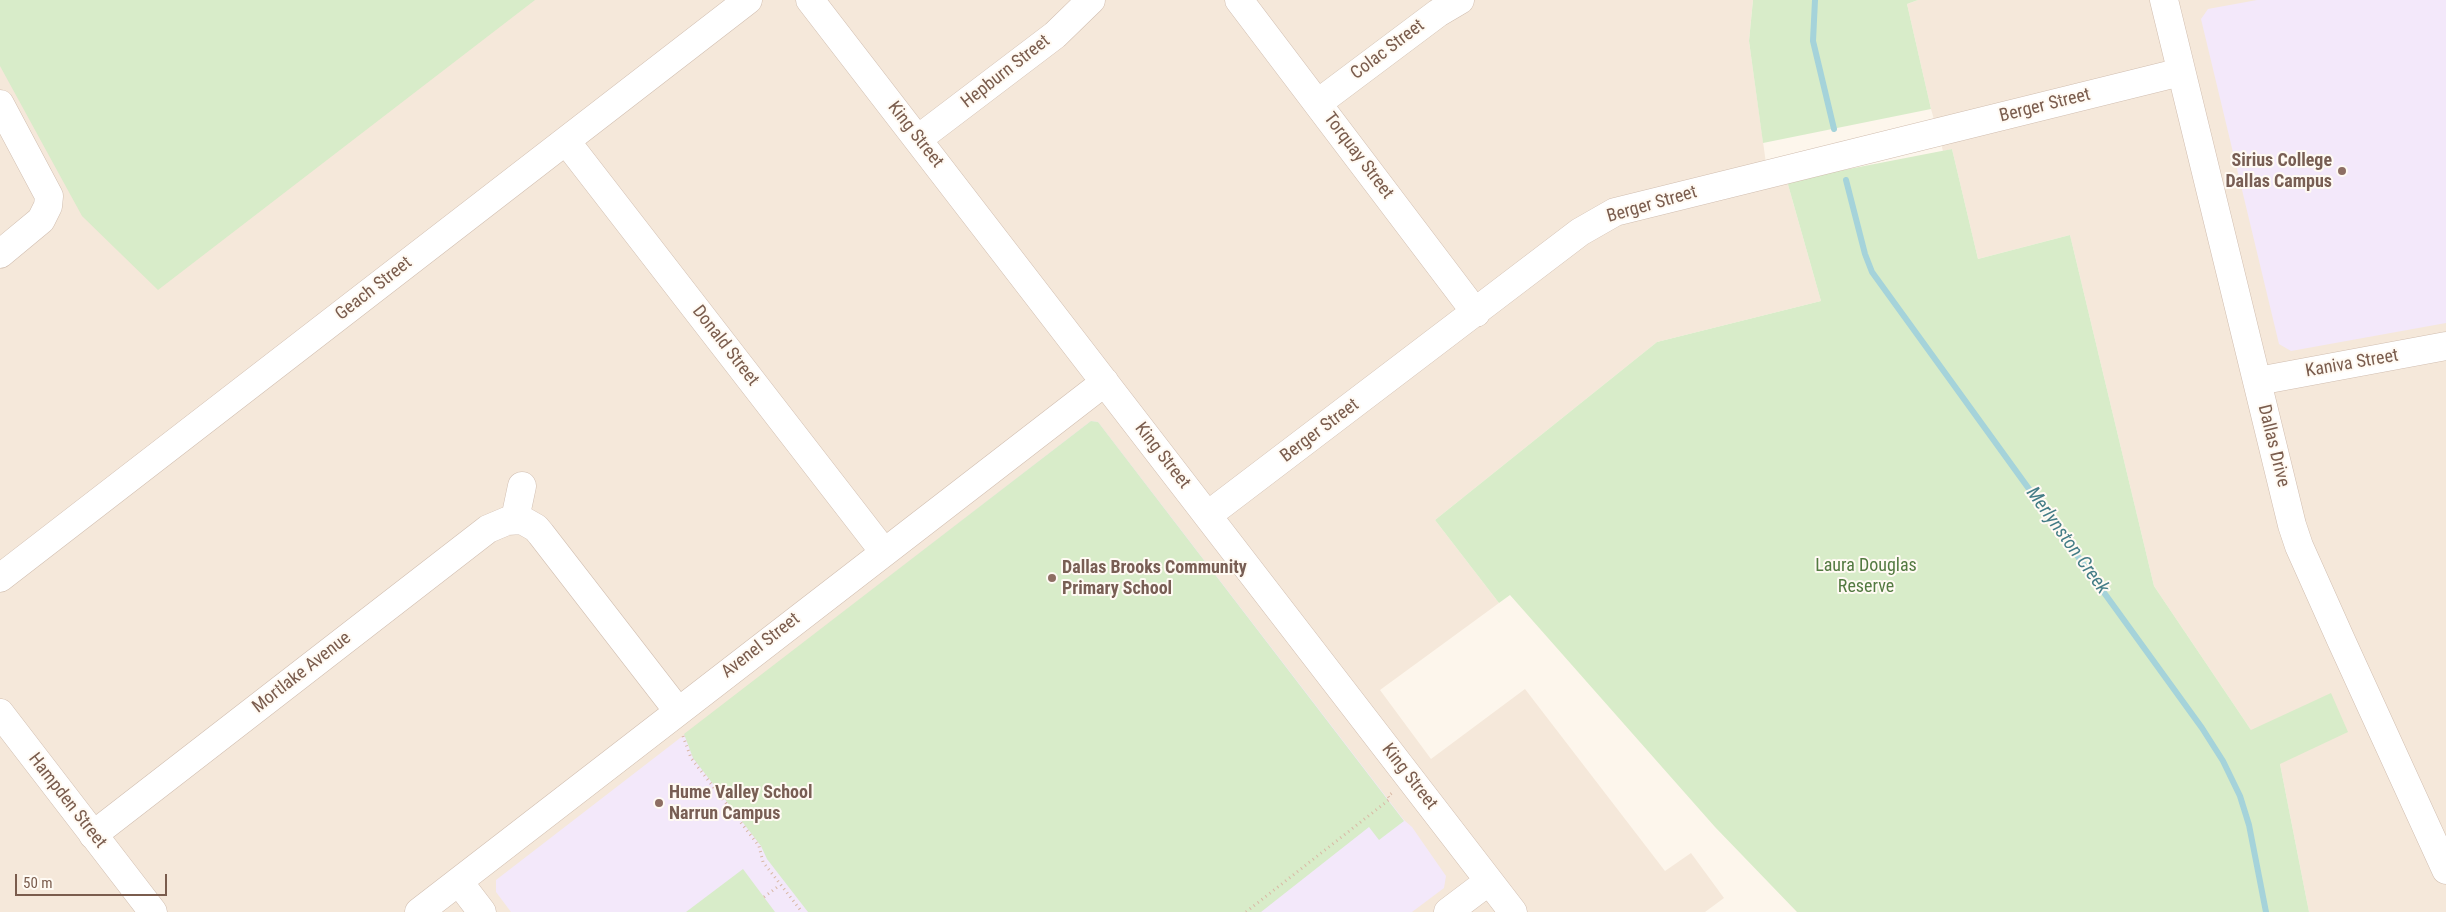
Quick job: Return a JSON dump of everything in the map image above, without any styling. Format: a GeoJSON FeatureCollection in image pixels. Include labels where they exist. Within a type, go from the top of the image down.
{"type":"FeatureCollection","features":[{"type":"Feature","properties":{"kind":"street","name":"Geach Street"},"geometry":{"type":"LineString","coordinates":[[0,578],[748,0]]}},
{"type":"Feature","properties":{"kind":"street","name":"King Street"},"geometry":{"type":"LineString","coordinates":[[810,0],[1513,912]]}},
{"type":"Feature","properties":{"kind":"street","name":"Hepburn Street"},"geometry":{"type":"LineString","coordinates":[[918,139],[1055,35],[1091,0]]}},
{"type":"Feature","properties":{"kind":"street","name":"Torquay Street"},"geometry":{"type":"LineString","coordinates":[[1239,0],[1476,313]]}},
{"type":"Feature","properties":{"kind":"street","name":"Colac Street"},"geometry":{"type":"LineString","coordinates":[[1318,103],[1438,13],[1460,0]]}},
{"type":"Feature","properties":{"kind":"street","name":"Dallas Drive"},"geometry":{"type":"LineString","coordinates":[[2164,0],[2299,546],[2446,870]]}},
{"type":"Feature","properties":{"kind":"street","name":"Berger Street"},"geometry":{"type":"LineString","coordinates":[[1208,515],[1580,232],[1615,212],[2181,72]]}},
{"type":"Feature","properties":{"kind":"street"},"geometry":{"type":"LineString","coordinates":[[0,104],[49,196],[48,206],[41,220],[0,254]]}},
{"type":"Feature","properties":{"kind":"street","name":"Donald Street"},"geometry":{"type":"LineString","coordinates":[[566,140],[884,552]]}},
{"type":"Feature","properties":{"kind":"street","name":"Kaniva Street"},"geometry":{"type":"LineString","coordinates":[[2258,381],[2446,346]]}},
{"type":"Feature","properties":{"kind":"street","name":"Avenel Street"},"geometry":{"type":"LineString","coordinates":[[419,912],[680,722],[884,552],[1105,382]]}},
{"type":"Feature","properties":{"kind":"street"},"geometry":{"type":"LineString","coordinates":[[522,486],[515,519],[529,523],[541,534],[680,722]]}},
{"type":"Feature","properties":{"kind":"street","name":"Mortlake Avenue"},"geometry":{"type":"LineString","coordinates":[[93,834],[488,529],[515,519]]}},
{"type":"Feature","properties":{"kind":"street","name":"Hampden Street"},"geometry":{"type":"LineString","coordinates":[[0,713],[153,912]]}},
{"type":"Feature","properties":{"kind":"street"},"geometry":{"type":"LineString","coordinates":[[1448,912],[1489,881]]}},
{"type":"Feature","properties":{"kind":"street"},"geometry":{"type":"LineString","coordinates":[[458,882],[482,912]]}},
{"type":"Feature","properties":{"kind":"path"},"geometry":{"type":"LineString","coordinates":[[680,722],[691,758],[758,846],[763,862],[802,912]]}},
{"type":"Feature","properties":{"kind":"path"},"geometry":{"type":"LineString","coordinates":[[1246,912],[1390,799],[1388,796],[1410,778]]}},
{"type":"Feature","properties":{"kind":"path"},"geometry":{"type":"LineString","coordinates":[[764,897],[780,885]]}},
{"type":"Feature","properties":{"kind":"shaded area"},"geometry":{"type":"Polygon","coordinates":[[[0,0],[1753,0],[1749,41],[1769,185],[1787,181],[1821,301],[1657,342],[1435,520],[1499,603],[1380,690],[1431,759],[1525,689],[1665,871],[1691,853],[1724,898],[1705,912],[0,912],[0,0]]]}},
{"type":"Feature","properties":{"kind":"shaded area"},"geometry":{"type":"Polygon","coordinates":[[[1918,0],[2446,0],[2446,912],[2309,912],[2280,764],[2251,730],[2154,586],[2070,235],[1978,259],[1952,149],[1943,151],[1931,109],[1907,4],[1918,0]]]}},
{"type":"Feature","properties":{"kind":"shaded area","name":"Sirius College Dallas Campus"},"geometry":{"type":"Polygon","coordinates":[[[2257,0],[2446,0],[2446,323],[2291,351],[2279,344],[2201,19],[2208,9],[2257,0]]]}},
{"type":"Feature","properties":{"kind":"shaded area","name":"Dallas Brooks Community Primary School"},"geometry":{"type":"Polygon","coordinates":[[[1091,421],[1098,422],[1404,820],[1412,827],[1446,876],[1444,888],[1412,912],[511,912],[496,892],[496,880],[1091,421]]]}},
{"type":"Feature","properties":{"kind":"green space"},"geometry":{"type":"Polygon","coordinates":[[[0,0],[535,0],[158,290],[82,216],[0,66],[0,0]]]}},
{"type":"Feature","properties":{"kind":"green space"},"geometry":{"type":"Polygon","coordinates":[[[1753,0],[1918,0],[1907,4],[1931,109],[1763,143],[1749,41],[1753,0]]]}},
{"type":"Feature","properties":{"kind":"green space","name":"Laura Douglas Reserve"},"geometry":{"type":"Polygon","coordinates":[[[1952,149],[1978,259],[2070,235],[2154,586],[2251,730],[2331,693],[2348,732],[2280,764],[2309,912],[1797,912],[1715,827],[1510,595],[1499,603],[1435,520],[1657,342],[1821,301],[1787,181],[1952,149]]]}},
{"type":"Feature","properties":{"kind":"green space","name":"Dallas Brooks Community Primary School"},"geometry":{"type":"Polygon","coordinates":[[[1091,421],[1098,422],[1404,821],[1379,840],[1369,827],[1261,912],[808,912],[767,859],[761,846],[693,758],[684,734],[1091,421]]]}},
{"type":"Feature","properties":{"kind":"green space"},"geometry":{"type":"Polygon","coordinates":[[[743,869],[775,912],[686,912],[743,869]]]}},
{"type":"Feature","properties":{"kind":"waterway","name":"Merlynston Creek"},"geometry":{"type":"LineString","coordinates":[[1815,0],[1813,41],[1834,129]]}},
{"type":"Feature","properties":{"kind":"waterway","name":"Merlynston Creek"},"geometry":{"type":"LineString","coordinates":[[1846,180],[1865,254],[1872,272],[2202,728],[2223,761],[2240,796],[2249,825],[2266,912]]}},
{"type":"Feature","properties":{"kind":"place","name":"Sirius College Dallas Campus"},"geometry":{"type":"Point","coordinates":[2342,171]}},
{"type":"Feature","properties":{"kind":"place","name":"Dallas Brooks Community Primary School"},"geometry":{"type":"Point","coordinates":[1052,578]}},
{"type":"Feature","properties":{"kind":"place","name":"Hume Valley School Narrun Campus"},"geometry":{"type":"Point","coordinates":[659,803]}}]}
